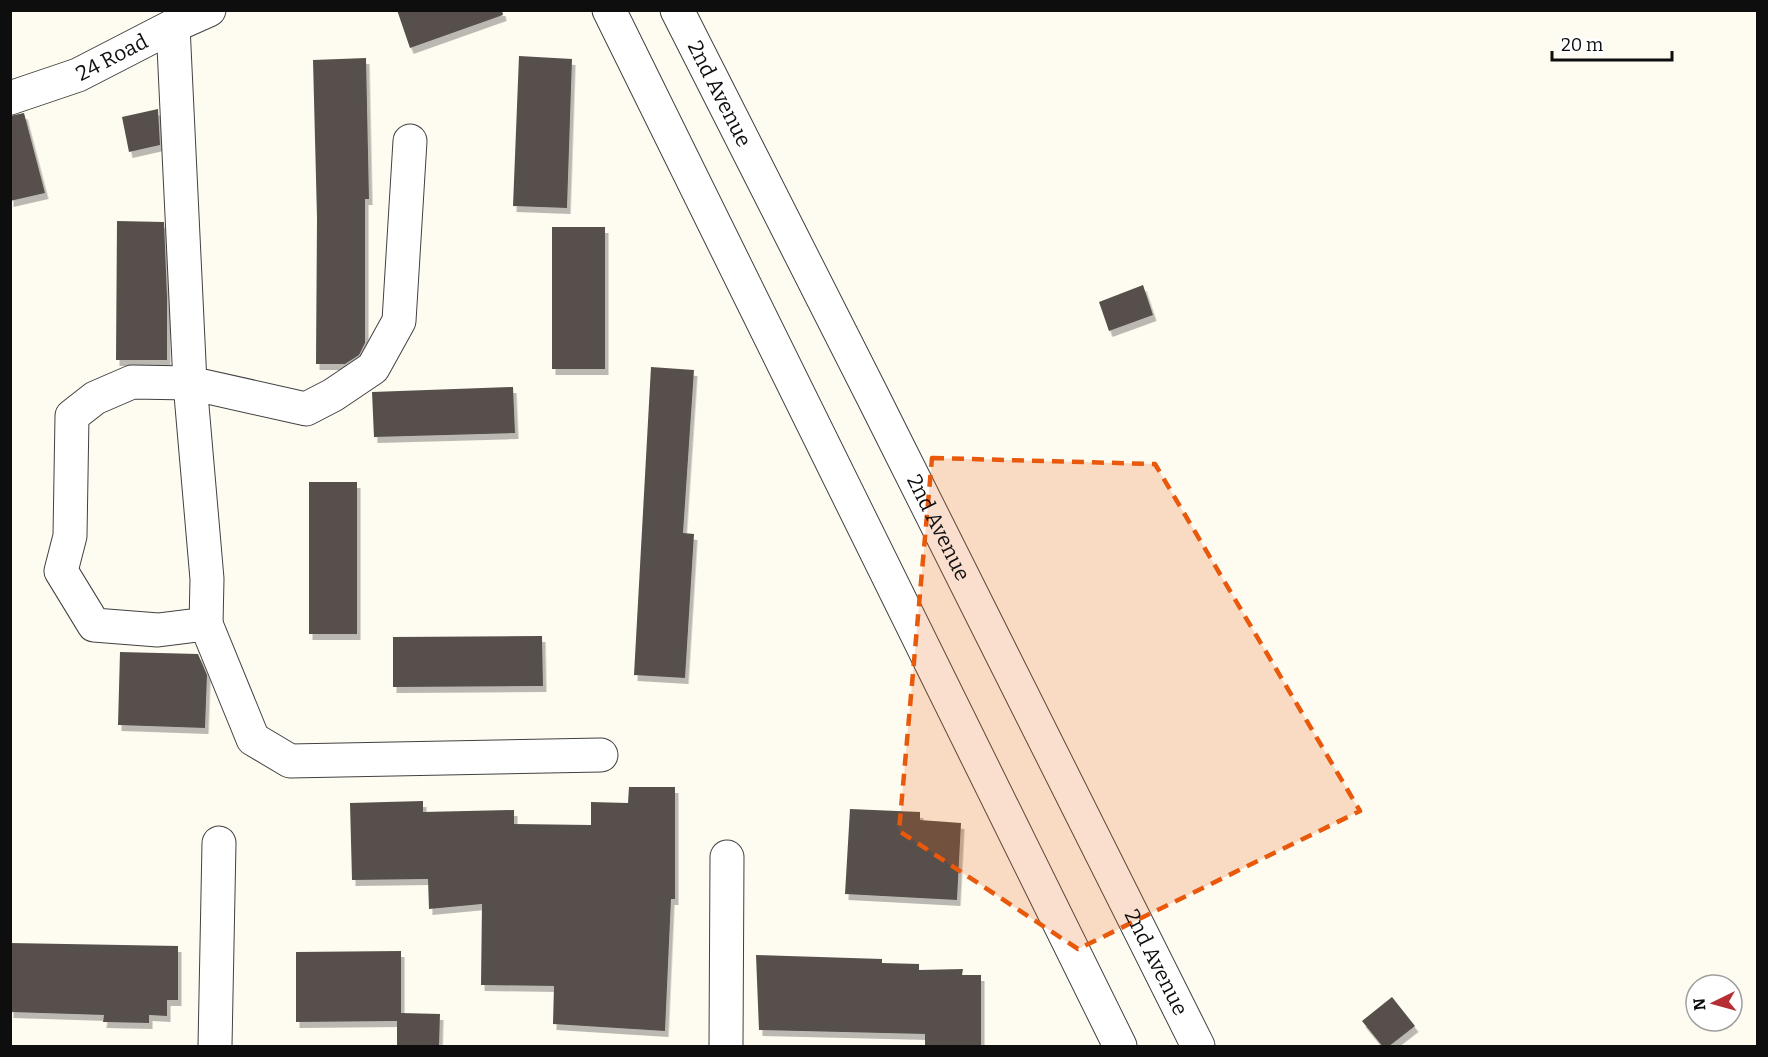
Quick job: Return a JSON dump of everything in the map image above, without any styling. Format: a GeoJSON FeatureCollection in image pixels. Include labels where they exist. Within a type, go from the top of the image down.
{"type":"FeatureCollection","features":[{"type":"Feature","properties":{"kind":"street","name":"24 Road"},"geometry":{"type":"LineString","coordinates":[[10,98],[78,75],[209,10]]}},
{"type":"Feature","properties":{"kind":"street"},"geometry":{"type":"LineString","coordinates":[[609,10],[1120,1047]]}},
{"type":"Feature","properties":{"kind":"street","name":"2nd Avenue"},"geometry":{"type":"LineString","coordinates":[[677,10],[1198,1047]]}},
{"type":"Feature","properties":{"kind":"street"},"geometry":{"type":"LineString","coordinates":[[173,26],[190,383],[207,579],[206,624],[253,739],[290,761],[601,755]]}},
{"type":"Feature","properties":{"kind":"street"},"geometry":{"type":"LineString","coordinates":[[206,624],[159,630],[94,625],[61,571],[70,536],[72,416],[95,398],[132,382],[190,383],[306,409],[333,395],[373,368],[399,321],[410,141]]}},
{"type":"Feature","properties":{"kind":"street"},"geometry":{"type":"LineString","coordinates":[[215,1047],[219,843]]}},
{"type":"Feature","properties":{"kind":"street"},"geometry":{"type":"LineString","coordinates":[[726,1047],[727,857]]}},
{"type":"Feature","properties":{"kind":"highlighted area"},"geometry":{"type":"Polygon","coordinates":[[[932,458],[1155,464],[1360,811],[1078,949],[899,831],[932,458]]]}},
{"type":"Feature","properties":{"kind":"building"},"geometry":{"type":"Polygon","coordinates":[[[397,10],[502,10],[503,15],[410,48],[397,10]]]}},
{"type":"Feature","properties":{"kind":"building"},"geometry":{"type":"Polygon","coordinates":[[[519,56],[572,59],[567,208],[513,206],[519,56]]]}},
{"type":"Feature","properties":{"kind":"building"},"geometry":{"type":"Polygon","coordinates":[[[366,58],[369,199],[365,199],[365,343],[359,355],[345,364],[316,364],[317,218],[313,60],[366,58]]]}},
{"type":"Feature","properties":{"kind":"building"},"geometry":{"type":"Polygon","coordinates":[[[158,109],[160,145],[129,152],[122,117],[158,109]]]}},
{"type":"Feature","properties":{"kind":"building"},"geometry":{"type":"Polygon","coordinates":[[[24,113],[45,193],[10,201],[10,116],[24,113]]]}},
{"type":"Feature","properties":{"kind":"building"},"geometry":{"type":"Polygon","coordinates":[[[117,221],[164,222],[167,360],[116,360],[117,221]]]}},
{"type":"Feature","properties":{"kind":"building"},"geometry":{"type":"Polygon","coordinates":[[[552,227],[605,227],[605,369],[552,369],[552,227]]]}},
{"type":"Feature","properties":{"kind":"building"},"geometry":{"type":"Polygon","coordinates":[[[1143,285],[1153,315],[1109,331],[1099,302],[1143,285]]]}},
{"type":"Feature","properties":{"kind":"building"},"geometry":{"type":"Polygon","coordinates":[[[651,367],[694,370],[683,533],[694,534],[685,678],[634,675],[651,367]]]}},
{"type":"Feature","properties":{"kind":"building"},"geometry":{"type":"Polygon","coordinates":[[[513,387],[515,433],[374,437],[372,392],[513,387]]]}},
{"type":"Feature","properties":{"kind":"building"},"geometry":{"type":"Polygon","coordinates":[[[309,482],[357,482],[357,634],[309,634],[309,482]]]}},
{"type":"Feature","properties":{"kind":"building"},"geometry":{"type":"Polygon","coordinates":[[[542,636],[543,686],[393,687],[393,637],[542,636]]]}},
{"type":"Feature","properties":{"kind":"building"},"geometry":{"type":"Polygon","coordinates":[[[120,652],[198,654],[207,675],[205,728],[118,725],[120,652]]]}},
{"type":"Feature","properties":{"kind":"building"},"geometry":{"type":"Polygon","coordinates":[[[629,787],[675,787],[675,899],[671,899],[665,1031],[553,1024],[554,986],[481,985],[482,904],[429,909],[428,879],[352,880],[350,803],[423,801],[423,812],[514,810],[514,824],[591,825],[591,802],[628,803],[629,787]]]}},
{"type":"Feature","properties":{"kind":"building"},"geometry":{"type":"Polygon","coordinates":[[[850,809],[920,812],[920,820],[961,823],[957,900],[845,894],[850,809]]]}},
{"type":"Feature","properties":{"kind":"building"},"geometry":{"type":"Polygon","coordinates":[[[10,943],[178,946],[178,1000],[167,1000],[167,1016],[149,1015],[149,1023],[103,1022],[104,1015],[10,1012],[10,943]]]}},
{"type":"Feature","properties":{"kind":"building"},"geometry":{"type":"Polygon","coordinates":[[[401,951],[401,1013],[440,1014],[439,1047],[397,1047],[397,1021],[296,1022],[296,952],[401,951]]]}},
{"type":"Feature","properties":{"kind":"building"},"geometry":{"type":"Polygon","coordinates":[[[756,955],[882,959],[882,963],[919,964],[919,970],[963,969],[962,975],[981,975],[981,1046],[925,1045],[925,1034],[759,1030],[756,955]]]}},
{"type":"Feature","properties":{"kind":"building"},"geometry":{"type":"Polygon","coordinates":[[[1392,997],[1415,1026],[1388,1047],[1383,1047],[1362,1021],[1392,997]]]}}]}
